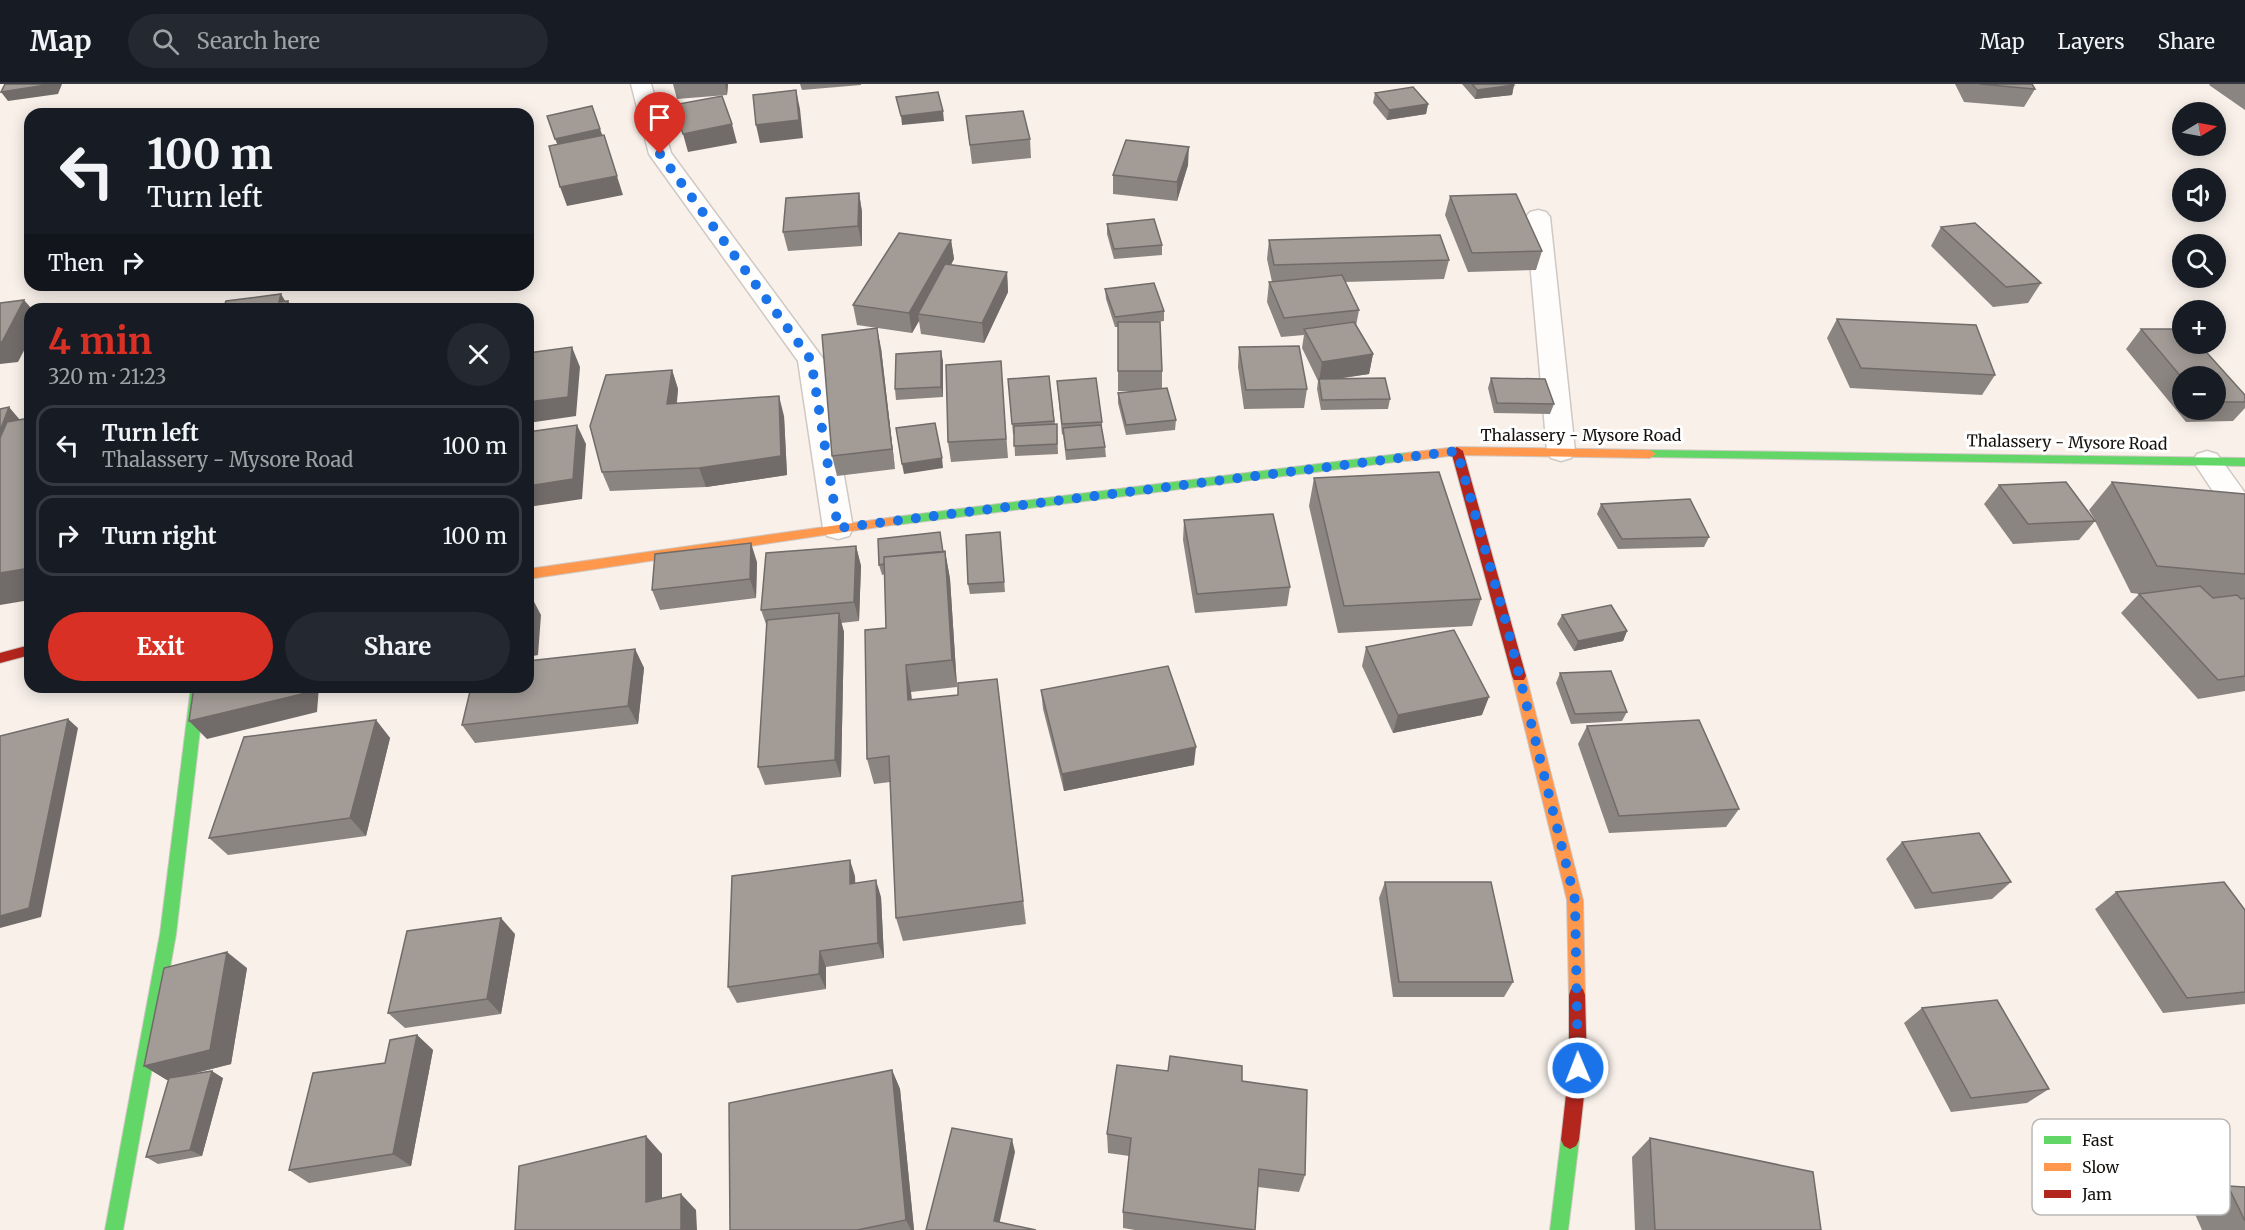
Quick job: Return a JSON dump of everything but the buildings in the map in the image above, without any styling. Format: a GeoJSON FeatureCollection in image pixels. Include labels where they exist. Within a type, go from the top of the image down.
{"type":"FeatureCollection","features":[{"type":"Feature","properties":{"kind":"main road","name":"Thalassery - Mysore Road"},"geometry":{"type":"LineString","coordinates":[[534,573],[838,528],[1457,451],[2245,462]]}},
{"type":"Feature","properties":{"kind":"main road"},"geometry":{"type":"LineString","coordinates":[[1457,451],[1507,626],[1575,900],[1578,1068],[1559,1230]]}},
{"type":"Feature","properties":{"kind":"main road"},"geometry":{"type":"LineString","coordinates":[[0,658],[24,652]]}},
{"type":"Feature","properties":{"kind":"main road"},"geometry":{"type":"LineString","coordinates":[[114,1230],[168,934],[197,693]]}},
{"type":"Feature","properties":{"kind":"street"},"geometry":{"type":"LineString","coordinates":[[641,84],[660,154],[811,360],[838,528]]}},
{"type":"Feature","properties":{"kind":"street"},"geometry":{"type":"LineString","coordinates":[[1538,217],[1561,451]]}},
{"type":"Feature","properties":{"kind":"street"},"geometry":{"type":"LineString","coordinates":[[2207,461],[2245,516]]}},
{"type":"Feature","properties":{"kind":"traffic: fast"},"geometry":{"type":"LineString","coordinates":[[1650,454],[2245,462]]}},
{"type":"Feature","properties":{"kind":"traffic: fast"},"geometry":{"type":"LineString","coordinates":[[895,521],[1406,457]]}},
{"type":"Feature","properties":{"kind":"traffic: fast"},"geometry":{"type":"LineString","coordinates":[[114,1230],[168,934],[197,693]]}},
{"type":"Feature","properties":{"kind":"traffic: fast"},"geometry":{"type":"LineString","coordinates":[[1559,1230],[1570,1140]]}},
{"type":"Feature","properties":{"kind":"traffic: slow"},"geometry":{"type":"LineString","coordinates":[[1406,457],[1457,451],[1650,454]]}},
{"type":"Feature","properties":{"kind":"traffic: slow"},"geometry":{"type":"LineString","coordinates":[[534,573],[895,521]]}},
{"type":"Feature","properties":{"kind":"traffic: slow"},"geometry":{"type":"LineString","coordinates":[[1519,676],[1575,900],[1577,995]]}},
{"type":"Feature","properties":{"kind":"traffic: jam"},"geometry":{"type":"LineString","coordinates":[[1457,451],[1519,676]]}},
{"type":"Feature","properties":{"kind":"traffic: jam"},"geometry":{"type":"LineString","coordinates":[[0,658],[24,652]]}},
{"type":"Feature","properties":{"kind":"traffic: jam"},"geometry":{"type":"LineString","coordinates":[[1570,1140],[1578,1068],[1577,995]]}},
{"type":"Feature","properties":{"kind":"route"},"geometry":{"type":"LineString","coordinates":[[660,154],[811,360],[838,528],[1417,454],[1457,451],[1507,626],[1575,900],[1578,1068]]}}]}
